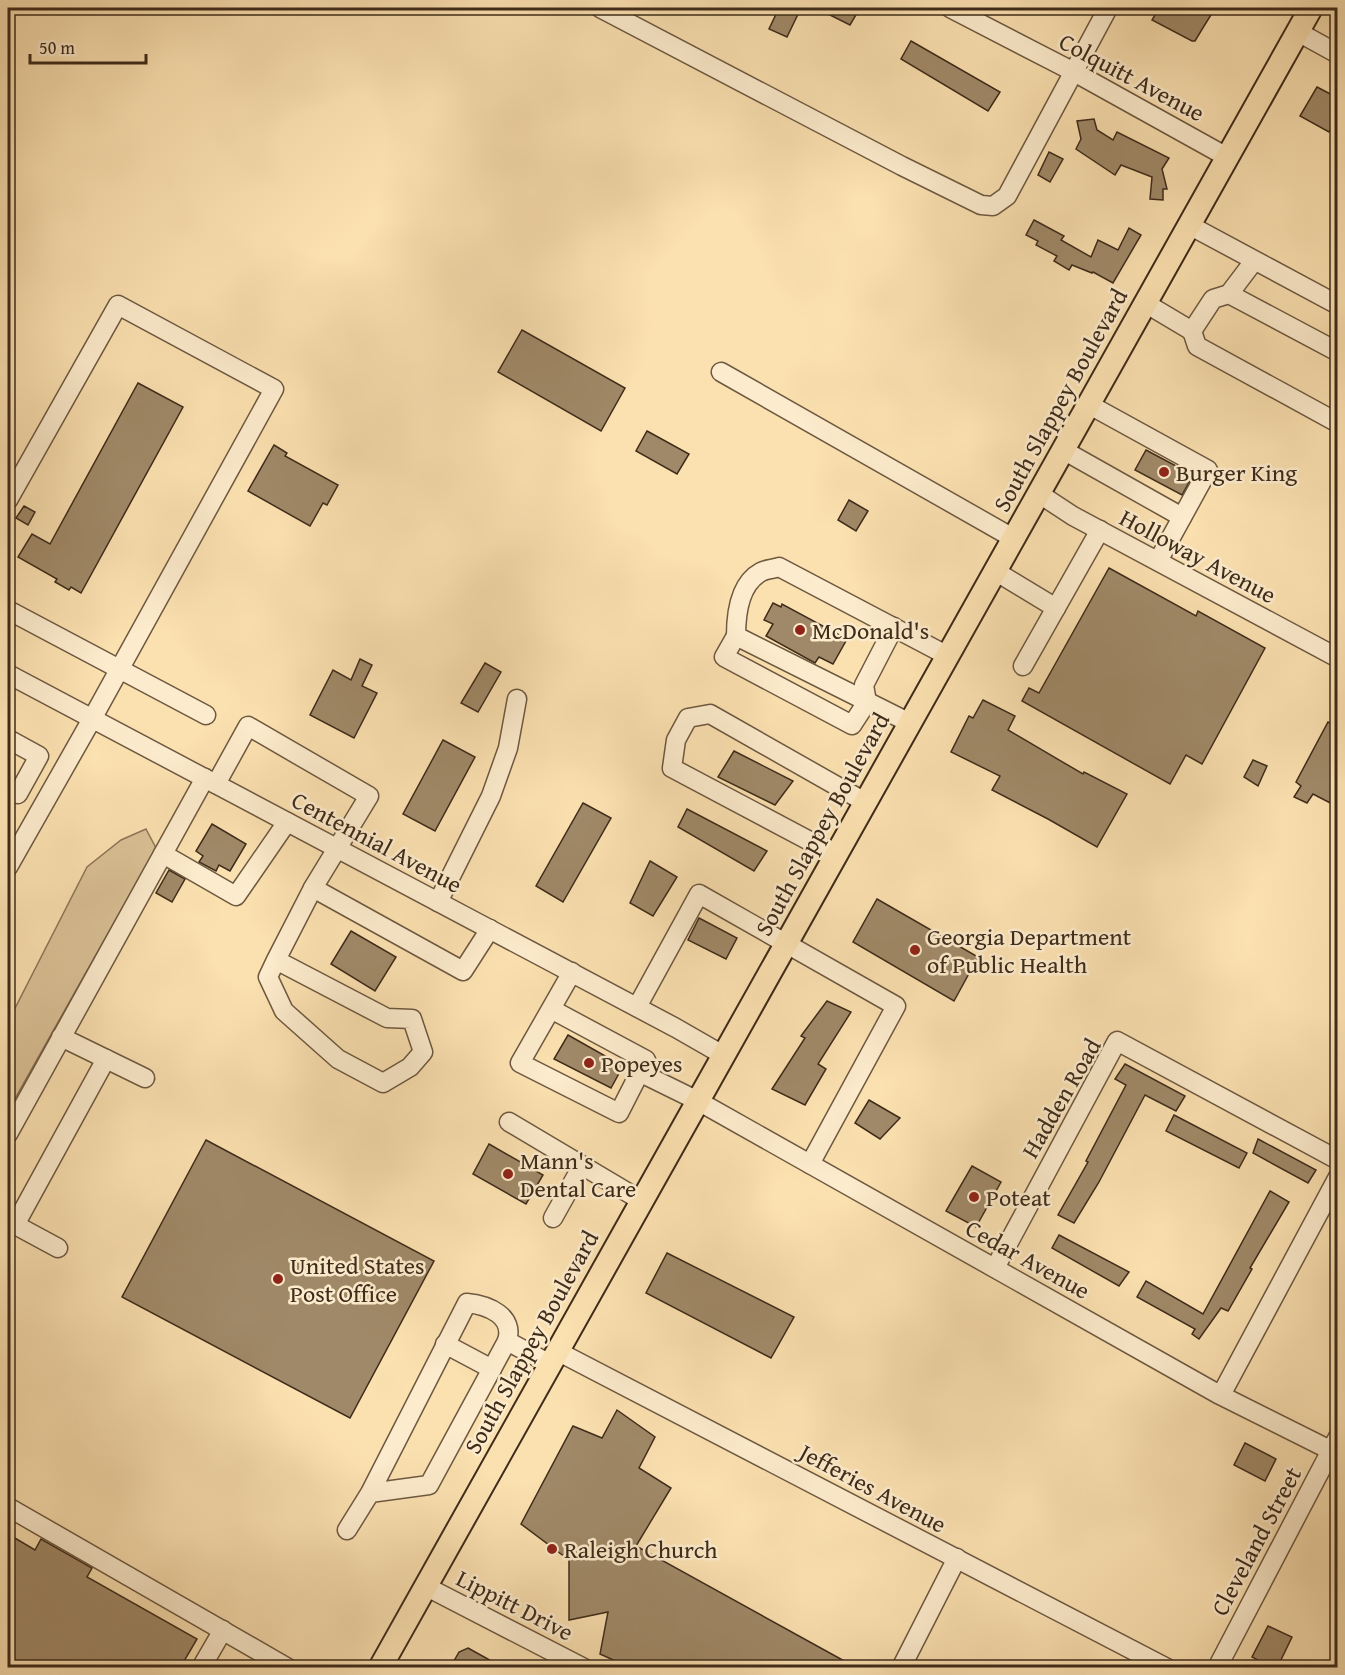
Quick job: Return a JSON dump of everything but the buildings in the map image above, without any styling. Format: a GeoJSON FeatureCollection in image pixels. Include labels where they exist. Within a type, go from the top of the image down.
{"type":"FeatureCollection","features":[{"type":"Feature","properties":{"kind":"main road","name":"South Slappey Boulevard"},"geometry":{"type":"LineString","coordinates":[[380,1668],[1311,8]]}},
{"type":"Feature","properties":{"kind":"street"},"geometry":{"type":"LineString","coordinates":[[600,8],[902,166],[981,205],[993,206],[1007,196],[1108,8]]}},
{"type":"Feature","properties":{"kind":"street","name":"Colquitt Avenue"},"geometry":{"type":"LineString","coordinates":[[950,8],[1074,72],[1227,157]]}},
{"type":"Feature","properties":{"kind":"street"},"geometry":{"type":"LineString","coordinates":[[1298,32],[1338,54]]}},
{"type":"Feature","properties":{"kind":"street"},"geometry":{"type":"LineString","coordinates":[[1189,225],[1338,305]]}},
{"type":"Feature","properties":{"kind":"street"},"geometry":{"type":"LineString","coordinates":[[1192,331],[1213,299],[1229,294],[1254,261]]}},
{"type":"Feature","properties":{"kind":"street"},"geometry":{"type":"LineString","coordinates":[[1229,294],[1338,352]]}},
{"type":"Feature","properties":{"kind":"street"},"geometry":{"type":"LineString","coordinates":[[1145,303],[1192,331],[1197,345],[1338,423]]}},
{"type":"Feature","properties":{"kind":"street"},"geometry":{"type":"LineString","coordinates":[[8,500],[118,305],[274,389],[8,867]]}},
{"type":"Feature","properties":{"kind":"street"},"geometry":{"type":"LineString","coordinates":[[721,372],[1013,538]]}},
{"type":"Feature","properties":{"kind":"street"},"geometry":{"type":"LineString","coordinates":[[1088,404],[1208,470],[1158,561]]}},
{"type":"Feature","properties":{"kind":"street"},"geometry":{"type":"LineString","coordinates":[[1063,450],[1186,509]]}},
{"type":"Feature","properties":{"kind":"street","name":"Holloway Avenue"},"geometry":{"type":"LineString","coordinates":[[1038,493],[1100,530],[1338,658]]}},
{"type":"Feature","properties":{"kind":"street"},"geometry":{"type":"LineString","coordinates":[[1023,666],[1100,530]]}},
{"type":"Feature","properties":{"kind":"street"},"geometry":{"type":"LineString","coordinates":[[894,627],[864,685],[867,702],[852,725],[724,657],[736,636],[736,614],[746,586],[761,572],[779,567],[894,627],[948,656]]}},
{"type":"Feature","properties":{"kind":"street"},"geometry":{"type":"LineString","coordinates":[[995,571],[1056,608]]}},
{"type":"Feature","properties":{"kind":"street"},"geometry":{"type":"LineString","coordinates":[[8,610],[206,716]]}},
{"type":"Feature","properties":{"kind":"street"},"geometry":{"type":"LineString","coordinates":[[736,636],[909,723]]}},
{"type":"Feature","properties":{"kind":"street","name":"Centennial Avenue"},"geometry":{"type":"LineString","coordinates":[[8,674],[572,972],[723,1055]]}},
{"type":"Feature","properties":{"kind":"street"},"geometry":{"type":"LineString","coordinates":[[438,902],[491,796],[508,748],[517,699]]}},
{"type":"Feature","properties":{"kind":"street"},"geometry":{"type":"LineString","coordinates":[[836,855],[672,768],[676,740],[680,732],[688,718],[710,714],[865,802]]}},
{"type":"Feature","properties":{"kind":"street"},"geometry":{"type":"LineString","coordinates":[[8,1134],[163,854],[248,726],[369,796],[313,888],[276,960],[268,977],[284,1011],[338,1059],[383,1083],[410,1067],[423,1052],[412,1019],[387,1018],[276,960]]}},
{"type":"Feature","properties":{"kind":"street"},"geometry":{"type":"LineString","coordinates":[[8,739],[39,756],[13,791],[42,807]]}},
{"type":"Feature","properties":{"kind":"street"},"geometry":{"type":"LineString","coordinates":[[163,854],[236,897],[287,822]]}},
{"type":"Feature","properties":{"kind":"street"},"geometry":{"type":"LineString","coordinates":[[313,888],[463,971],[490,929]]}},
{"type":"Feature","properties":{"kind":"street"},"geometry":{"type":"LineString","coordinates":[[637,1007],[699,894],[896,1006],[810,1164]]}},
{"type":"Feature","properties":{"kind":"street"},"geometry":{"type":"LineString","coordinates":[[551,1009],[646,1059],[619,1113],[520,1063],[572,972]]}},
{"type":"Feature","properties":{"kind":"street"},"geometry":{"type":"LineString","coordinates":[[61,1037],[145,1078]]}},
{"type":"Feature","properties":{"kind":"street","name":"Hadden Road"},"geometry":{"type":"LineString","coordinates":[[994,1268],[1117,1041],[1338,1160]]}},
{"type":"Feature","properties":{"kind":"street"},"geometry":{"type":"LineString","coordinates":[[58,1248],[11,1223],[106,1059]]}},
{"type":"Feature","properties":{"kind":"street","name":"Cedar Avenue"},"geometry":{"type":"LineString","coordinates":[[639,1072],[698,1101],[1221,1395],[1335,1447]]}},
{"type":"Feature","properties":{"kind":"street"},"geometry":{"type":"LineString","coordinates":[[509,1122],[642,1201]]}},
{"type":"Feature","properties":{"kind":"street"},"geometry":{"type":"LineString","coordinates":[[553,1218],[582,1166]]}},
{"type":"Feature","properties":{"kind":"street"},"geometry":{"type":"LineString","coordinates":[[1221,1395],[1338,1177]]}},
{"type":"Feature","properties":{"kind":"street"},"geometry":{"type":"LineString","coordinates":[[347,1530],[370,1493],[467,1303],[480,1304],[502,1315],[509,1329],[507,1341],[429,1485],[370,1493]]}},
{"type":"Feature","properties":{"kind":"street","name":"Jefferies Avenue"},"geometry":{"type":"LineString","coordinates":[[507,1341],[554,1357],[957,1558],[1167,1668]]}},
{"type":"Feature","properties":{"kind":"street"},"geometry":{"type":"LineString","coordinates":[[445,1344],[492,1369]]}},
{"type":"Feature","properties":{"kind":"street","name":"Cleveland Street"},"geometry":{"type":"LineString","coordinates":[[1217,1668],[1335,1447]]}},
{"type":"Feature","properties":{"kind":"street"},"geometry":{"type":"LineString","coordinates":[[8,1507],[288,1668]]}},
{"type":"Feature","properties":{"kind":"street"},"geometry":{"type":"LineString","coordinates":[[901,1668],[957,1558]]}},
{"type":"Feature","properties":{"kind":"street","name":"Lippitt Drive"},"geometry":{"type":"LineString","coordinates":[[425,1586],[582,1667]]}},
{"type":"Feature","properties":{"kind":"street"},"geometry":{"type":"LineString","coordinates":[[201,1668],[222,1630]]}},
{"type":"Feature","properties":{"kind":"shaded area"},"geometry":{"type":"Polygon","coordinates":[[[146,829],[156,848],[8,1111],[8,1022],[87,867],[121,840],[146,829]]]}},
{"type":"Feature","properties":{"kind":"place","name":"Burger King"},"geometry":{"type":"Point","coordinates":[1164,472]}},
{"type":"Feature","properties":{"kind":"place","name":"McDonald's"},"geometry":{"type":"Point","coordinates":[800,630]}},
{"type":"Feature","properties":{"kind":"place","name":"Georgia Department of Public Health"},"geometry":{"type":"Point","coordinates":[915,950]}},
{"type":"Feature","properties":{"kind":"place","name":"Popeyes"},"geometry":{"type":"Point","coordinates":[589,1063]}},
{"type":"Feature","properties":{"kind":"place","name":"Mann's Dental Care"},"geometry":{"type":"Point","coordinates":[508,1174]}},
{"type":"Feature","properties":{"kind":"place","name":"Poteat"},"geometry":{"type":"Point","coordinates":[974,1197]}},
{"type":"Feature","properties":{"kind":"place","name":"United States Post Office"},"geometry":{"type":"Point","coordinates":[278,1279]}},
{"type":"Feature","properties":{"kind":"place","name":"Raleigh Church"},"geometry":{"type":"Point","coordinates":[552,1549]}}]}
